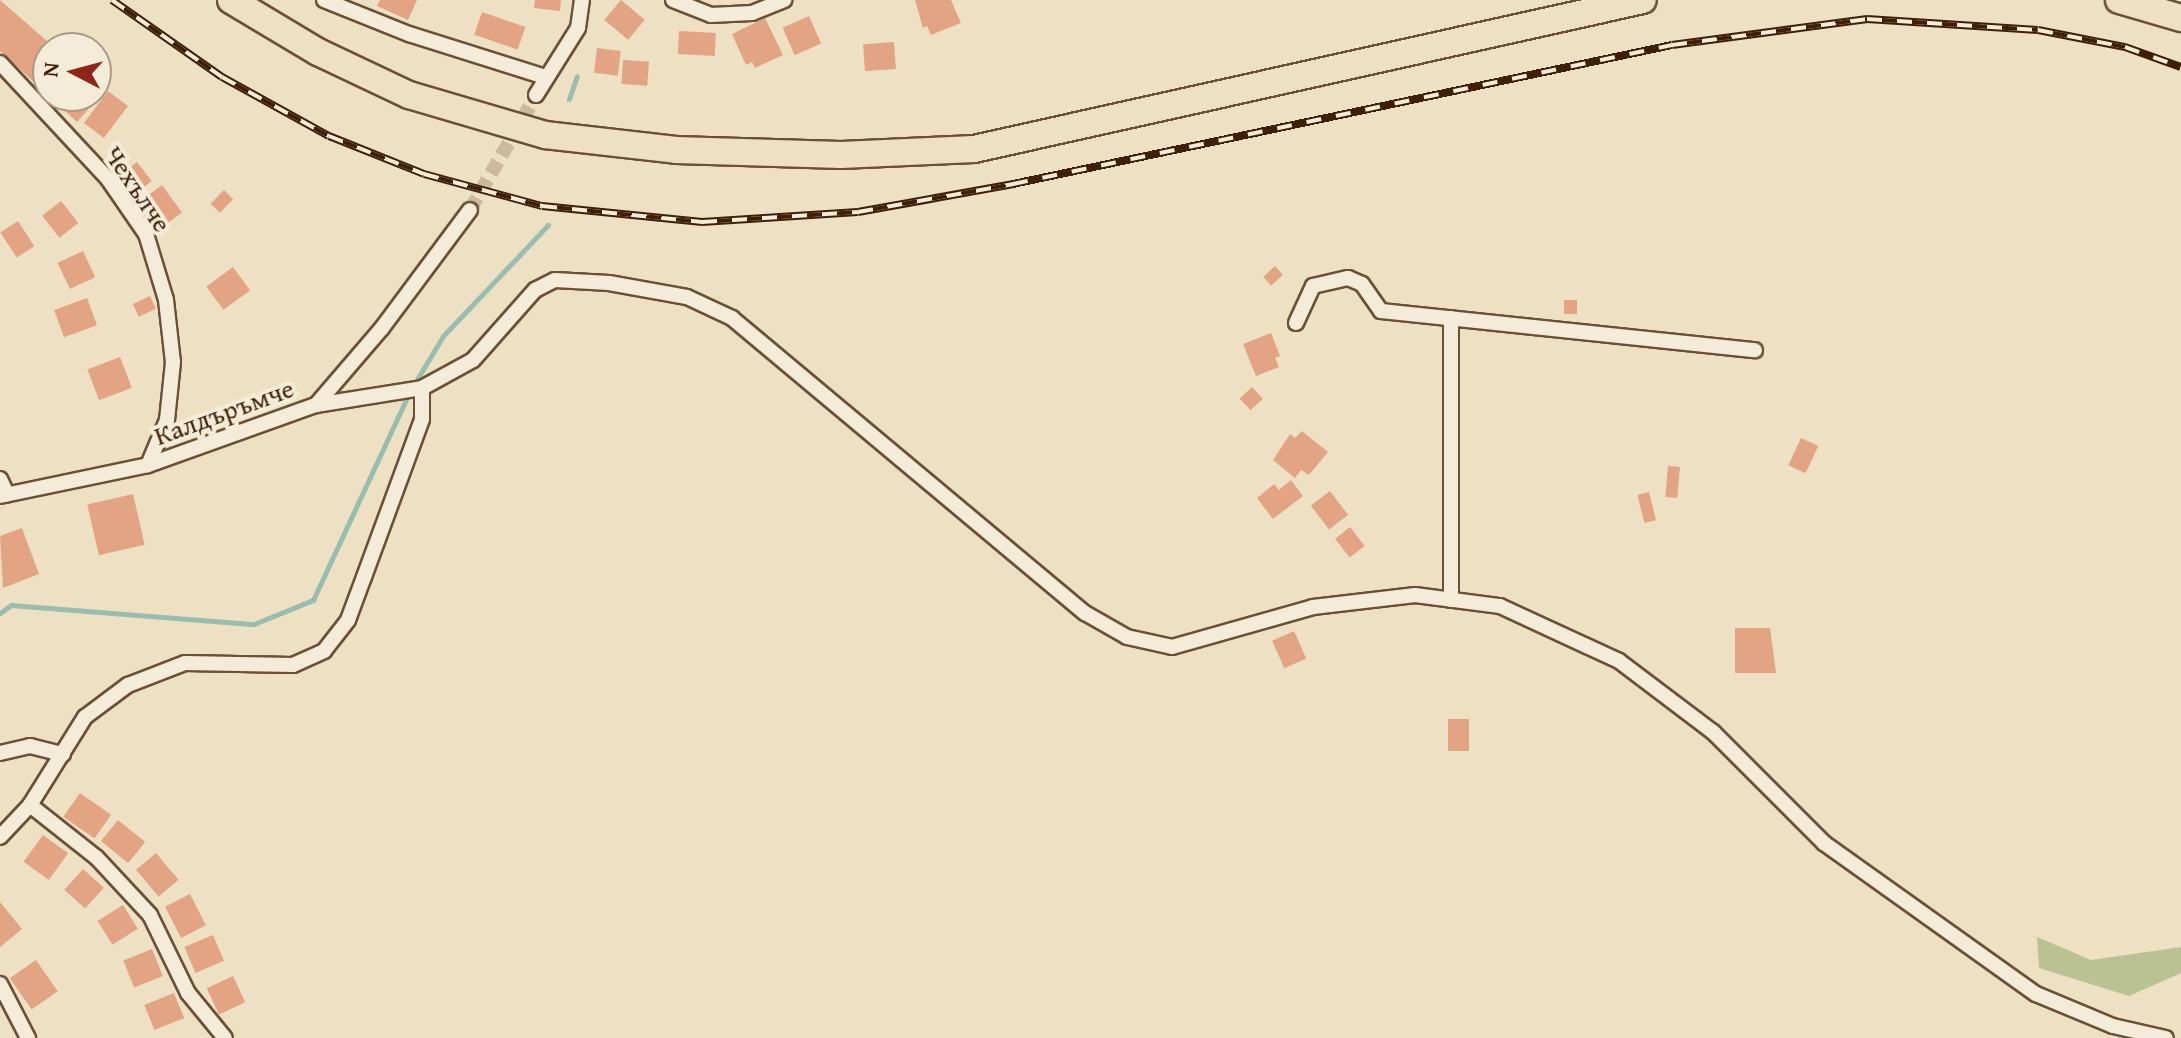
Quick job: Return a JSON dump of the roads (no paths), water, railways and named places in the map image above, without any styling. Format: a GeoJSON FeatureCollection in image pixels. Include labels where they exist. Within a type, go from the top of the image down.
{"type":"FeatureCollection","features":[{"type":"Feature","properties":{"kind":"highway"},"geometry":{"type":"LineString","coordinates":[[231,0],[318,52],[409,95],[545,135],[676,150],[841,155],[974,149],[1643,0]]}},
{"type":"Feature","properties":{"kind":"highway"},"geometry":{"type":"LineString","coordinates":[[2119,0],[2181,18]]}},
{"type":"Feature","properties":{"kind":"street"},"geometry":{"type":"LineString","coordinates":[[324,0],[409,34],[545,77]]}},
{"type":"Feature","properties":{"kind":"street"},"geometry":{"type":"LineString","coordinates":[[536,95],[545,77],[562,60],[578,28],[582,0]]}},
{"type":"Feature","properties":{"kind":"street"},"geometry":{"type":"LineString","coordinates":[[673,0],[711,15],[752,13],[785,0]]}},
{"type":"Feature","properties":{"kind":"street","name":"Чехълче"},"geometry":{"type":"LineString","coordinates":[[0,63],[108,179],[146,234],[166,300],[173,362],[167,420],[148,465]]}},
{"type":"Feature","properties":{"kind":"street","name":"Калдъръмче"},"geometry":{"type":"LineString","coordinates":[[4,495],[148,465],[316,405],[382,328],[470,210]]}},
{"type":"Feature","properties":{"kind":"street"},"geometry":{"type":"LineString","coordinates":[[1296,323],[1313,286],[1333,278],[1362,284],[1381,311],[1755,350]]}},
{"type":"Feature","properties":{"kind":"street"},"geometry":{"type":"LineString","coordinates":[[316,405],[422,388],[473,360],[535,290],[555,280],[609,283],[687,297],[732,318],[1085,613],[1127,637],[1172,647],[1313,607],[1415,595],[1500,606],[1619,661],[1713,732],[1824,843],[1918,913],[2036,994],[2113,1026],[2166,1038]]}},
{"type":"Feature","properties":{"kind":"street"},"geometry":{"type":"LineString","coordinates":[[1451,318],[1451,600]]}},
{"type":"Feature","properties":{"kind":"street"},"geometry":{"type":"LineString","coordinates":[[0,837],[30,805],[95,706],[156,672],[200,662],[302,664],[324,651],[348,620],[422,419],[422,388]]}},
{"type":"Feature","properties":{"kind":"street"},"geometry":{"type":"LineString","coordinates":[[0,479],[4,495]]}},
{"type":"Feature","properties":{"kind":"street"},"geometry":{"type":"LineString","coordinates":[[0,753],[30,746],[63,754]]}},
{"type":"Feature","properties":{"kind":"street"},"geometry":{"type":"LineString","coordinates":[[30,805],[97,858],[150,915],[188,993],[225,1038]]}},
{"type":"Feature","properties":{"kind":"street"},"geometry":{"type":"LineString","coordinates":[[0,984],[28,1038]]}},
{"type":"Feature","properties":{"kind":"waterway"},"geometry":{"type":"LineString","coordinates":[[569,99],[577,76]]}},
{"type":"Feature","properties":{"kind":"waterway"},"geometry":{"type":"LineString","coordinates":[[413,386],[443,336],[548,225]]}},
{"type":"Feature","properties":{"kind":"waterway"},"geometry":{"type":"LineString","coordinates":[[0,613],[11,605],[254,624],[313,600],[408,395]]}},
{"type":"Feature","properties":{"kind":"tunnel"},"geometry":{"type":"LineString","coordinates":[[470,210],[536,95]]}},
{"type":"Feature","properties":{"kind":"railway"},"geometry":{"type":"LineString","coordinates":[[112,0],[222,77],[329,136],[424,174],[542,206],[702,222],[858,212],[1013,184],[1672,45],[1867,19],[2038,30],[2125,47],[2181,67]]}}]}
